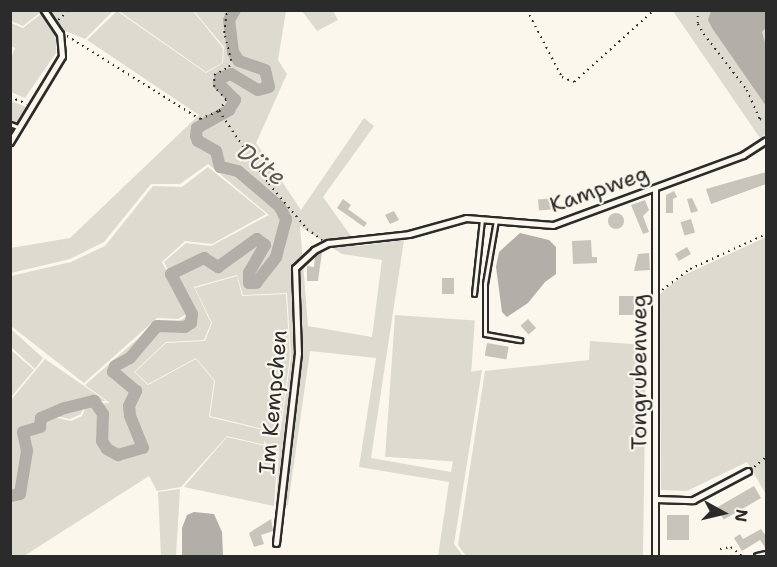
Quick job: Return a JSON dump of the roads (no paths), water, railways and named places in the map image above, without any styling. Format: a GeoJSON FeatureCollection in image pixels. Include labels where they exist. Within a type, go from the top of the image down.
{"type":"FeatureCollection","features":[{"type":"Feature","properties":{"kind":"street"},"geometry":{"type":"LineString","coordinates":[[10,142],[62,56],[60,34],[44,10]]}},
{"type":"Feature","properties":{"kind":"street","name":"Kampweg"},"geometry":{"type":"LineString","coordinates":[[328,243],[382,239],[482,217],[553,225],[743,155],[766,140]]}},
{"type":"Feature","properties":{"kind":"street","name":"Tongrubenweg"},"geometry":{"type":"LineString","coordinates":[[655,556],[656,188]]}},
{"type":"Feature","properties":{"kind":"street","name":"Im Kempchen"},"geometry":{"type":"LineString","coordinates":[[276,543],[298,353],[295,268],[314,250],[328,243]]}},
{"type":"Feature","properties":{"kind":"street"},"geometry":{"type":"LineString","coordinates":[[656,499],[693,500],[748,471]]}},
{"type":"Feature","properties":{"kind":"street"},"geometry":{"type":"LineString","coordinates":[[757,556],[766,554]]}},
{"type":"Feature","properties":{"kind":"lane"},"geometry":{"type":"LineString","coordinates":[[10,124],[18,127]]}},
{"type":"Feature","properties":{"kind":"lane"},"geometry":{"type":"LineString","coordinates":[[474,294],[482,217]]}},
{"type":"Feature","properties":{"kind":"lane"},"geometry":{"type":"LineString","coordinates":[[496,218],[485,284],[485,334],[520,340]]}},
{"type":"Feature","properties":{"kind":"waterway","name":"Düte"},"geometry":{"type":"LineString","coordinates":[[10,496],[20,494],[27,451],[23,432],[40,427],[41,418],[65,408],[94,401],[103,414],[102,441],[107,449],[118,455],[143,448],[130,415],[129,406],[136,391],[113,372],[115,366],[130,358],[157,326],[185,327],[191,323],[192,314],[171,274],[204,258],[218,267],[257,239],[265,245],[249,273],[249,283],[256,283],[276,257],[286,219],[280,207],[238,171],[220,167],[216,151],[198,141],[196,136],[197,128],[229,110],[235,100],[219,84],[220,78],[231,74],[258,90],[269,87],[265,70],[239,61],[233,52],[229,20],[235,10]]}}]}
